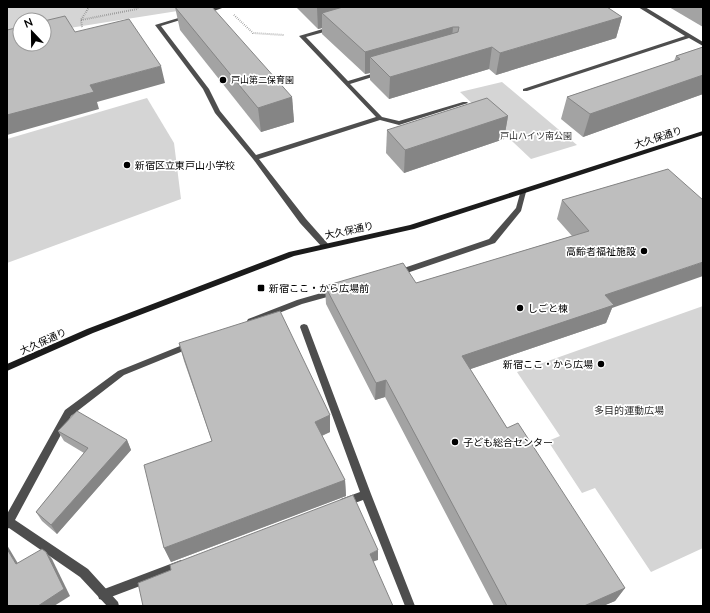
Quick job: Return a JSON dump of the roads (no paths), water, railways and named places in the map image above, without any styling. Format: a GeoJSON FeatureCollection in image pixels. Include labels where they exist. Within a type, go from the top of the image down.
{"type":"FeatureCollection","features":[{"type":"Feature","properties":{"kind":"main road","name":"大久保通り"},"geometry":{"type":"LineString","coordinates":[[7,368],[90,331],[292,254],[325,245],[411,227],[524,192],[703,133]]}},
{"type":"Feature","properties":{"kind":"street"},"geometry":{"type":"LineString","coordinates":[[641,7],[703,44]]}},
{"type":"Feature","properties":{"kind":"street"},"geometry":{"type":"LineString","coordinates":[[219,8],[158,25],[206,89],[217,112],[255,158],[303,221],[325,245]]}},
{"type":"Feature","properties":{"kind":"street"},"geometry":{"type":"LineString","coordinates":[[338,27],[302,36],[380,118],[399,123],[465,103]]}},
{"type":"Feature","properties":{"kind":"street"},"geometry":{"type":"LineString","coordinates":[[526,90],[689,36]]}},
{"type":"Feature","properties":{"kind":"street"},"geometry":{"type":"LineString","coordinates":[[346,83],[386,71]]}},
{"type":"Feature","properties":{"kind":"street"},"geometry":{"type":"LineString","coordinates":[[255,158],[380,118]]}},
{"type":"Feature","properties":{"kind":"street"},"geometry":{"type":"LineString","coordinates":[[392,275],[492,241],[519,209],[524,192]]}},
{"type":"Feature","properties":{"kind":"street"},"geometry":{"type":"LineString","coordinates":[[242,324],[300,302],[342,289]]}},
{"type":"Feature","properties":{"kind":"street"},"geometry":{"type":"LineString","coordinates":[[304,327],[366,494],[410,606]]}},
{"type":"Feature","properties":{"kind":"street"},"geometry":{"type":"LineString","coordinates":[[114,606],[84,573],[8,523],[68,413],[121,373],[199,341]]}},
{"type":"Feature","properties":{"kind":"street"},"geometry":{"type":"LineString","coordinates":[[336,505],[366,494]]}},
{"type":"Feature","properties":{"kind":"street"},"geometry":{"type":"LineString","coordinates":[[103,595],[191,562]]}},
{"type":"Feature","properties":{"kind":"place","name":"戸山第二保育園"},"geometry":{"type":"Point","coordinates":[223,80]}},
{"type":"Feature","properties":{"kind":"place","name":"新宿区立東戸山小学校"},"geometry":{"type":"Point","coordinates":[127,165]}},
{"type":"Feature","properties":{"kind":"place","name":"高齢者福祉施設"},"geometry":{"type":"Point","coordinates":[644,251]}},
{"type":"Feature","properties":{"kind":"place","name":"新宿ここ・から広場前"},"geometry":{"type":"Point","coordinates":[261,288]}},
{"type":"Feature","properties":{"kind":"place","name":"しごと棟"},"geometry":{"type":"Point","coordinates":[520,308]}},
{"type":"Feature","properties":{"kind":"place","name":"新宿ここ・から広場"},"geometry":{"type":"Point","coordinates":[601,364]}},
{"type":"Feature","properties":{"kind":"place","name":"子ども総合センター"},"geometry":{"type":"Point","coordinates":[455,442]}},
{"type":"Feature","properties":{"kind":"park label","name":"戸山ハイツ南公園"},"geometry":{"type":"Point","coordinates":[536,136]}},
{"type":"Feature","properties":{"kind":"park label","name":"多目的運動広場"},"geometry":{"type":"Point","coordinates":[629,410]}}]}
